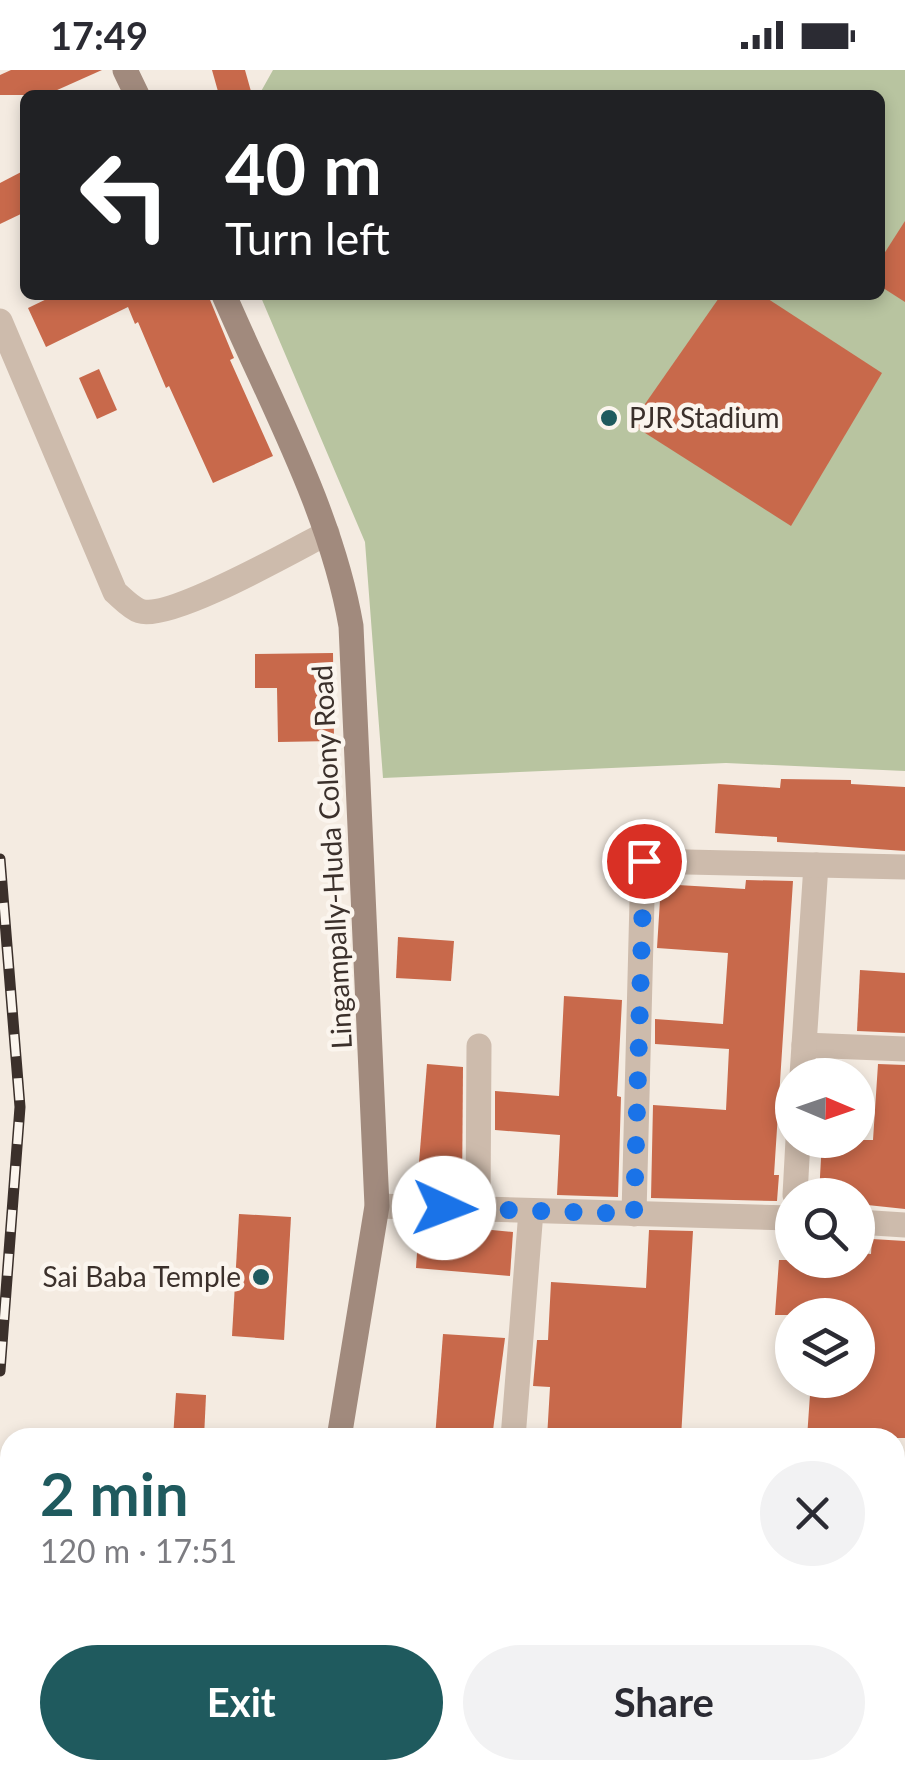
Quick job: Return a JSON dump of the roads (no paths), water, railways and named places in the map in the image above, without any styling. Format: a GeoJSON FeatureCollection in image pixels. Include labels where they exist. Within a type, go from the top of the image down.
{"type":"FeatureCollection","features":[{"type":"Feature","properties":{"kind":"street","name":"Lingampally-Huda Colony Road"},"geometry":{"type":"LineString","coordinates":[[226,300],[327,533],[344,586],[351,626],[378,1206],[341,1428]]}},
{"type":"Feature","properties":{"kind":"street"},"geometry":{"type":"LineString","coordinates":[[0,320],[115,592],[140,611],[159,612],[191,602],[327,533]]}},
{"type":"Feature","properties":{"kind":"street"},"geometry":{"type":"LineString","coordinates":[[634,1214],[644,861],[905,867]]}},
{"type":"Feature","properties":{"kind":"street"},"geometry":{"type":"LineString","coordinates":[[803,1058],[816,865]]}},
{"type":"Feature","properties":{"kind":"street"},"geometry":{"type":"LineString","coordinates":[[478,1209],[479,1046]]}},
{"type":"Feature","properties":{"kind":"street"},"geometry":{"type":"LineString","coordinates":[[804,1046],[905,1049]]}},
{"type":"Feature","properties":{"kind":"street"},"geometry":{"type":"LineString","coordinates":[[378,1206],[775,1218]]}},
{"type":"Feature","properties":{"kind":"street"},"geometry":{"type":"LineString","coordinates":[[514,1428],[531,1211]]}},
{"type":"Feature","properties":{"kind":"street"},"geometry":{"type":"LineString","coordinates":[[875,1223],[905,1225]]}},
{"type":"Feature","properties":{"kind":"railway"},"geometry":{"type":"LineString","coordinates":[[0,859],[20,1107],[0,1371]]}},
{"type":"Feature","properties":{"kind":"place","name":"PJR Stadium"},"geometry":{"type":"Point","coordinates":[609,418]}},
{"type":"Feature","properties":{"kind":"place","name":"Sai Baba Temple"},"geometry":{"type":"Point","coordinates":[261,1277]}}]}
